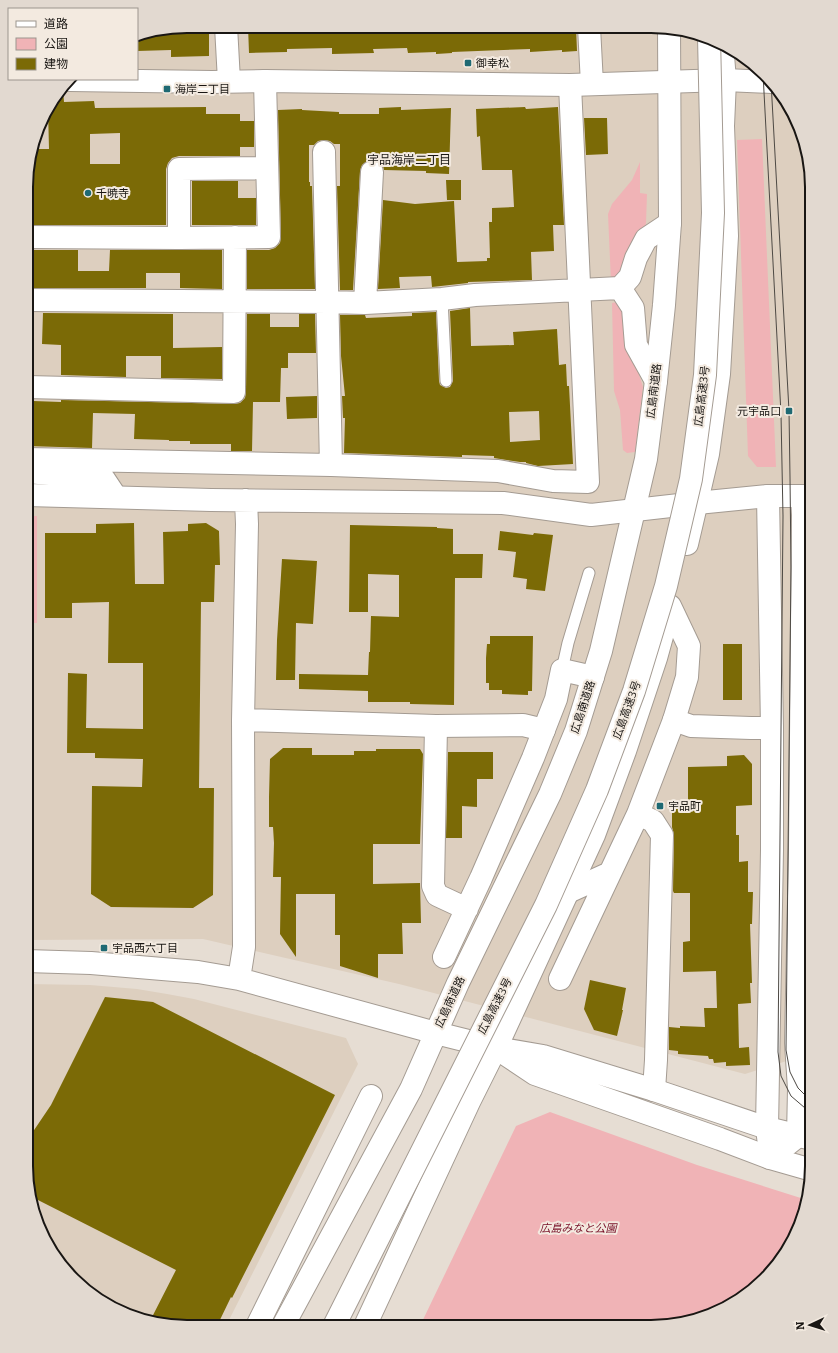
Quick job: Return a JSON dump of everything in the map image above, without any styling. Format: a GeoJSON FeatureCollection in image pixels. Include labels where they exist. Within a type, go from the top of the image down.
{"type":"FeatureCollection","features":[{"type":"Feature","properties":{"kind":"main road"},"geometry":{"type":"LineString","coordinates":[[226,33],[229,81]]}},
{"type":"Feature","properties":{"kind":"main road"},"geometry":{"type":"LineString","coordinates":[[589,33],[592,84]]}},
{"type":"Feature","properties":{"kind":"main road","name":"広島南道路"},"geometry":{"type":"LineString","coordinates":[[286,1320],[411,1089],[491,916],[550,794],[576,731],[603,644],[646,459],[656,381],[664,305],[670,223],[669,34]]}},
{"type":"Feature","properties":{"kind":"main road","name":"広島高速3号"},"geometry":{"type":"LineString","coordinates":[[337,1320],[546,905],[597,790],[629,705],[666,586],[691,479],[705,375],[714,212],[709,45]]}},
{"type":"Feature","properties":{"kind":"main road"},"geometry":{"type":"LineString","coordinates":[[368,1320],[496,1048],[594,835],[626,751],[656,658],[697,503],[708,454],[718,374],[727,236],[723,126],[724,80],[722,51]]}},
{"type":"Feature","properties":{"kind":"main road"},"geometry":{"type":"LineString","coordinates":[[76,80],[570,85],[724,80],[763,82]]}},
{"type":"Feature","properties":{"kind":"main road"},"geometry":{"type":"LineString","coordinates":[[33,237],[269,237],[265,81]]}},
{"type":"Feature","properties":{"kind":"main road"},"geometry":{"type":"LineString","coordinates":[[33,458],[331,465],[498,471],[553,481],[588,482],[570,85]]}},
{"type":"Feature","properties":{"kind":"main road"},"geometry":{"type":"LineString","coordinates":[[324,152],[331,465]]}},
{"type":"Feature","properties":{"kind":"main road"},"geometry":{"type":"LineString","coordinates":[[179,238],[179,169],[267,168]]}},
{"type":"Feature","properties":{"kind":"main road"},"geometry":{"type":"LineString","coordinates":[[365,303],[372,172]]}},
{"type":"Feature","properties":{"kind":"main road"},"geometry":{"type":"LineString","coordinates":[[33,300],[365,303],[442,299],[474,294],[620,288],[630,277],[636,258],[646,238],[670,223]]}},
{"type":"Feature","properties":{"kind":"main road"},"geometry":{"type":"LineString","coordinates":[[33,387],[234,392],[236,237]]}},
{"type":"Feature","properties":{"kind":"main road"},"geometry":{"type":"LineString","coordinates":[[620,288],[633,308],[636,345],[656,381]]}},
{"type":"Feature","properties":{"kind":"main road"},"geometry":{"type":"LineString","coordinates":[[33,472],[104,478],[116,497]]}},
{"type":"Feature","properties":{"kind":"main road"},"geometry":{"type":"LineString","coordinates":[[33,495],[211,500],[503,503],[591,515],[768,496],[805,496]]}},
{"type":"Feature","properties":{"kind":"main road"},"geometry":{"type":"LineString","coordinates":[[768,496],[772,728],[772,850],[767,1128],[770,1158]]}},
{"type":"Feature","properties":{"kind":"main road"},"geometry":{"type":"LineString","coordinates":[[239,979],[244,947],[243,720],[247,524],[246,500]]}},
{"type":"Feature","properties":{"kind":"main road"},"geometry":{"type":"LineString","coordinates":[[805,506],[803,515],[805,604]]}},
{"type":"Feature","properties":{"kind":"main road"},"geometry":{"type":"LineString","coordinates":[[560,979],[638,814],[674,720],[686,676],[689,646],[670,606]]}},
{"type":"Feature","properties":{"kind":"main road"},"geometry":{"type":"LineString","coordinates":[[444,957],[481,878],[533,758],[556,699],[562,670],[593,677]]}},
{"type":"Feature","properties":{"kind":"main road"},"geometry":{"type":"LineString","coordinates":[[674,720],[691,726],[772,728],[805,694]]}},
{"type":"Feature","properties":{"kind":"main road"},"geometry":{"type":"LineString","coordinates":[[243,720],[436,726],[523,725],[544,730]]}},
{"type":"Feature","properties":{"kind":"main road"},"geometry":{"type":"LineString","coordinates":[[436,726],[433,886],[437,895],[466,909]]}},
{"type":"Feature","properties":{"kind":"main road"},"geometry":{"type":"LineString","coordinates":[[638,814],[653,821],[662,835],[654,1090]]}},
{"type":"Feature","properties":{"kind":"main road"},"geometry":{"type":"LineString","coordinates":[[772,850],[805,849]]}},
{"type":"Feature","properties":{"kind":"main road"},"geometry":{"type":"LineString","coordinates":[[805,868],[796,1043],[805,1079],[800,1089],[805,1138]]}},
{"type":"Feature","properties":{"kind":"main road"},"geometry":{"type":"LineString","coordinates":[[568,892],[610,873]]}},
{"type":"Feature","properties":{"kind":"main road"},"geometry":{"type":"LineString","coordinates":[[481,878],[491,916]]}},
{"type":"Feature","properties":{"kind":"main road"},"geometry":{"type":"LineString","coordinates":[[33,961],[76,962],[198,972],[239,979],[436,1033],[496,1048],[543,1056],[654,1090],[767,1128],[805,1138]]}},
{"type":"Feature","properties":{"kind":"main road"},"geometry":{"type":"LineString","coordinates":[[496,1048],[535,1074],[770,1158],[805,1168]]}},
{"type":"Feature","properties":{"kind":"main road"},"geometry":{"type":"LineString","coordinates":[[260,1320],[371,1096]]}},
{"type":"Feature","properties":{"kind":"main road"},"geometry":{"type":"LineString","coordinates":[[770,1158],[805,1138]]}},
{"type":"Feature","properties":{"kind":"main road"},"geometry":{"type":"LineString","coordinates":[[324,1191],[358,1186]]}},
{"type":"Feature","properties":{"kind":"lane"},"geometry":{"type":"LineString","coordinates":[[442,299],[446,381]]}},
{"type":"Feature","properties":{"kind":"lane"},"geometry":{"type":"LineString","coordinates":[[562,670],[568,643],[589,574]]}},
{"type":"Feature","properties":{"kind":"shaded area"},"geometry":{"type":"Polygon","coordinates":[[[177,33],[661,33],[691,38],[728,54],[745,65],[760,78],[779,102],[789,119],[797,138],[805,177],[805,1055],[745,1074],[399,984],[203,939],[33,940],[33,177],[38,147],[54,110],[65,93],[76,80],[138,80],[138,41],[177,33]]]}},
{"type":"Feature","properties":{"kind":"shaded area"},"geometry":{"type":"Polygon","coordinates":[[[33,984],[90,985],[137,989],[194,999],[346,1038],[358,1064],[229,1320],[167,1319],[147,1315],[128,1308],[102,1294],[78,1275],[65,1260],[54,1243],[38,1206],[33,1176],[33,984]]]}},
{"type":"Feature","properties":{"kind":"green space"},"geometry":{"type":"Polygon","coordinates":[[[762,139],[776,467],[757,467],[748,456],[737,140],[762,139]]]}},
{"type":"Feature","properties":{"kind":"green space"},"geometry":{"type":"Polygon","coordinates":[[[640,162],[640,193],[647,194],[646,223],[644,233],[628,272],[611,282],[608,214],[612,204],[632,180],[640,162]]]}},
{"type":"Feature","properties":{"kind":"green space"},"geometry":{"type":"Polygon","coordinates":[[[617,302],[621,305],[628,340],[643,387],[635,452],[627,453],[623,450],[620,410],[614,391],[612,303],[617,302]]]}},
{"type":"Feature","properties":{"kind":"green space"},"geometry":{"type":"Polygon","coordinates":[[[33,516],[37,516],[37,623],[33,623],[33,516]]]}},
{"type":"Feature","properties":{"kind":"green space","name":"広島みなと公園"},"geometry":{"type":"Polygon","coordinates":[[[550,1112],[697,1165],[802,1198],[800,1206],[784,1243],[773,1260],[760,1275],[745,1288],[728,1299],[691,1315],[661,1320],[423,1320],[516,1126],[550,1112]]]}},
{"type":"Feature","properties":{"kind":"building"},"geometry":{"type":"Polygon","coordinates":[[[209,33],[209,56],[171,57],[171,50],[138,51],[138,41],[167,34],[209,33]]]}},
{"type":"Feature","properties":{"kind":"building"},"geometry":{"type":"Polygon","coordinates":[[[248,33],[576,33],[577,51],[562,52],[562,50],[530,52],[530,49],[436,54],[436,52],[408,53],[407,48],[373,49],[374,53],[332,54],[332,48],[287,49],[287,52],[249,53],[248,33]]]}},
{"type":"Feature","properties":{"kind":"building"},"geometry":{"type":"Polygon","coordinates":[[[63,95],[64,102],[94,101],[95,108],[206,107],[206,114],[240,114],[240,121],[254,121],[254,147],[240,147],[240,156],[179,156],[172,158],[166,169],[166,225],[33,225],[34,170],[38,149],[49,149],[48,121],[63,95]],[[120,133],[90,134],[90,164],[120,164],[120,133]]]}},
{"type":"Feature","properties":{"kind":"building"},"geometry":{"type":"Polygon","coordinates":[[[401,107],[401,110],[451,108],[449,174],[426,173],[426,171],[384,170],[383,166],[379,162],[373,160],[367,161],[362,165],[360,171],[353,290],[340,290],[337,186],[340,186],[340,144],[334,144],[330,141],[324,140],[318,141],[314,145],[309,145],[309,182],[310,186],[312,186],[315,289],[247,289],[247,250],[269,250],[275,248],[280,243],[278,110],[302,109],[339,112],[339,114],[379,114],[379,108],[401,107]]]}},
{"type":"Feature","properties":{"kind":"building"},"geometry":{"type":"Polygon","coordinates":[[[525,107],[526,109],[558,107],[564,225],[553,225],[554,251],[531,252],[532,280],[468,282],[432,287],[431,276],[399,277],[400,288],[378,289],[383,200],[415,204],[454,201],[457,262],[487,261],[487,258],[490,258],[489,222],[492,222],[492,208],[514,207],[512,170],[482,170],[480,136],[477,137],[476,109],[525,107]]]}},
{"type":"Feature","properties":{"kind":"building"},"geometry":{"type":"Polygon","coordinates":[[[584,118],[607,118],[608,154],[586,155],[584,118]]]}},
{"type":"Feature","properties":{"kind":"building"},"geometry":{"type":"Polygon","coordinates":[[[446,180],[461,180],[461,200],[447,200],[446,180]]]}},
{"type":"Feature","properties":{"kind":"building"},"geometry":{"type":"Polygon","coordinates":[[[192,181],[238,181],[238,198],[256,198],[256,225],[192,225],[192,181]]]}},
{"type":"Feature","properties":{"kind":"building"},"geometry":{"type":"Polygon","coordinates":[[[33,250],[78,250],[78,271],[109,271],[110,250],[222,250],[222,289],[180,288],[180,273],[146,273],[146,288],[33,288],[33,250]]]}},
{"type":"Feature","properties":{"kind":"building"},"geometry":{"type":"Polygon","coordinates":[[[470,308],[471,346],[514,345],[513,332],[557,329],[559,365],[566,364],[567,386],[569,386],[573,464],[538,466],[526,462],[494,458],[494,456],[462,455],[462,457],[344,453],[345,418],[343,418],[342,396],[345,396],[341,356],[340,315],[365,315],[366,318],[412,316],[412,313],[436,312],[439,381],[440,385],[446,388],[450,387],[453,381],[450,311],[470,308]],[[539,411],[509,412],[510,442],[540,440],[539,411]]]}},
{"type":"Feature","properties":{"kind":"building"},"geometry":{"type":"Polygon","coordinates":[[[43,313],[173,314],[173,348],[222,347],[222,379],[161,378],[161,356],[126,356],[126,377],[61,375],[61,345],[42,344],[43,313]]]}},
{"type":"Feature","properties":{"kind":"building"},"geometry":{"type":"Polygon","coordinates":[[[247,314],[270,314],[270,327],[299,327],[299,314],[315,314],[316,353],[288,353],[288,368],[281,368],[280,402],[253,402],[252,451],[231,451],[231,444],[190,444],[190,441],[134,439],[135,414],[93,413],[92,448],[33,446],[33,401],[61,402],[61,400],[234,404],[240,403],[245,398],[247,314]]]}},
{"type":"Feature","properties":{"kind":"building"},"geometry":{"type":"Polygon","coordinates":[[[317,396],[317,418],[287,419],[286,397],[317,396]]]}},
{"type":"Feature","properties":{"kind":"building"},"geometry":{"type":"Polygon","coordinates":[[[134,523],[135,584],[164,584],[163,532],[188,531],[188,524],[206,523],[219,531],[220,565],[215,565],[214,602],[201,602],[199,788],[214,788],[213,895],[193,908],[111,907],[91,894],[92,786],[142,787],[143,759],[95,758],[95,753],[67,753],[68,673],[87,674],[86,728],[143,729],[143,663],[108,663],[109,602],[72,603],[72,618],[45,618],[45,533],[96,533],[96,524],[134,523]]]}},
{"type":"Feature","properties":{"kind":"building"},"geometry":{"type":"Polygon","coordinates":[[[350,525],[437,527],[453,529],[453,554],[483,554],[482,578],[455,578],[454,705],[410,704],[410,702],[368,702],[368,691],[299,689],[299,674],[368,675],[371,616],[399,617],[399,575],[368,574],[368,612],[349,612],[350,525]]]}},
{"type":"Feature","properties":{"kind":"building"},"geometry":{"type":"Polygon","coordinates":[[[500,531],[533,535],[534,533],[553,535],[545,591],[526,589],[527,579],[513,577],[516,552],[498,550],[500,531]]]}},
{"type":"Feature","properties":{"kind":"building"},"geometry":{"type":"Polygon","coordinates":[[[282,559],[317,561],[313,624],[296,623],[295,680],[276,680],[282,559]]]}},
{"type":"Feature","properties":{"kind":"building"},"geometry":{"type":"Polygon","coordinates":[[[490,636],[533,636],[532,691],[528,691],[528,695],[502,694],[502,690],[489,690],[489,683],[486,683],[486,658],[487,644],[490,644],[490,636]]]}},
{"type":"Feature","properties":{"kind":"building"},"geometry":{"type":"Polygon","coordinates":[[[723,644],[742,644],[742,700],[723,700],[723,644]]]}},
{"type":"Feature","properties":{"kind":"building"},"geometry":{"type":"Polygon","coordinates":[[[283,748],[312,748],[312,755],[354,755],[354,751],[376,751],[376,749],[420,749],[423,754],[420,844],[373,844],[373,884],[420,883],[421,923],[402,923],[403,954],[378,954],[378,978],[340,966],[340,935],[335,935],[335,894],[296,894],[296,957],[280,934],[281,877],[273,877],[274,843],[273,827],[269,827],[269,797],[270,759],[283,748]]]}},
{"type":"Feature","properties":{"kind":"building"},"geometry":{"type":"Polygon","coordinates":[[[448,752],[493,752],[493,779],[477,779],[477,807],[462,806],[462,838],[446,838],[448,752]]]}},
{"type":"Feature","properties":{"kind":"building"},"geometry":{"type":"Polygon","coordinates":[[[744,755],[752,764],[752,805],[736,806],[736,835],[739,835],[739,862],[748,861],[748,892],[753,892],[752,924],[750,924],[752,983],[750,983],[751,1003],[738,1004],[739,1048],[749,1047],[750,1065],[726,1066],[726,1062],[714,1063],[713,1059],[709,1059],[708,1056],[678,1054],[678,1051],[669,1050],[669,1027],[705,1027],[704,1008],[717,1008],[716,971],[683,972],[683,942],[690,941],[690,893],[674,893],[673,891],[674,835],[672,827],[672,809],[688,809],[688,767],[727,766],[727,756],[744,755]]]}},
{"type":"Feature","properties":{"kind":"building"},"geometry":{"type":"Polygon","coordinates":[[[590,980],[626,988],[617,1036],[594,1030],[584,1009],[590,980]]]}},
{"type":"Feature","properties":{"kind":"building"},"geometry":{"type":"Polygon","coordinates":[[[105,997],[153,1002],[335,1095],[220,1320],[177,1320],[152,1316],[176,1270],[37,1199],[33,1176],[33,1132],[51,1105],[105,997]]]}},
{"type":"Feature","properties":{"kind":"tram line"},"geometry":{"type":"LineString","coordinates":[[763,82],[781,414],[783,516],[778,1052],[781,1076],[791,1096],[805,1108]]}},
{"type":"Feature","properties":{"kind":"tram line"},"geometry":{"type":"LineString","coordinates":[[772,91],[789,411],[791,567],[786,1050],[790,1072],[798,1088],[805,1095]]}},
{"type":"Feature","properties":{"kind":"place","name":"御幸松"},"geometry":{"type":"Point","coordinates":[468,63]}},
{"type":"Feature","properties":{"kind":"place","name":"海岸二丁目"},"geometry":{"type":"Point","coordinates":[167,89]}},
{"type":"Feature","properties":{"kind":"place","name":"千暁寺"},"geometry":{"type":"Point","coordinates":[88,193]}},
{"type":"Feature","properties":{"kind":"place","name":"元宇品口"},"geometry":{"type":"Point","coordinates":[789,411]}},
{"type":"Feature","properties":{"kind":"place","name":"宇品町"},"geometry":{"type":"Point","coordinates":[660,806]}},
{"type":"Feature","properties":{"kind":"place","name":"宇品西六丁目"},"geometry":{"type":"Point","coordinates":[104,948]}},
{"type":"Feature","properties":{"kind":"district","name":"宇品海岸二丁目"},"geometry":{"type":"Point","coordinates":[409,160]}}]}
